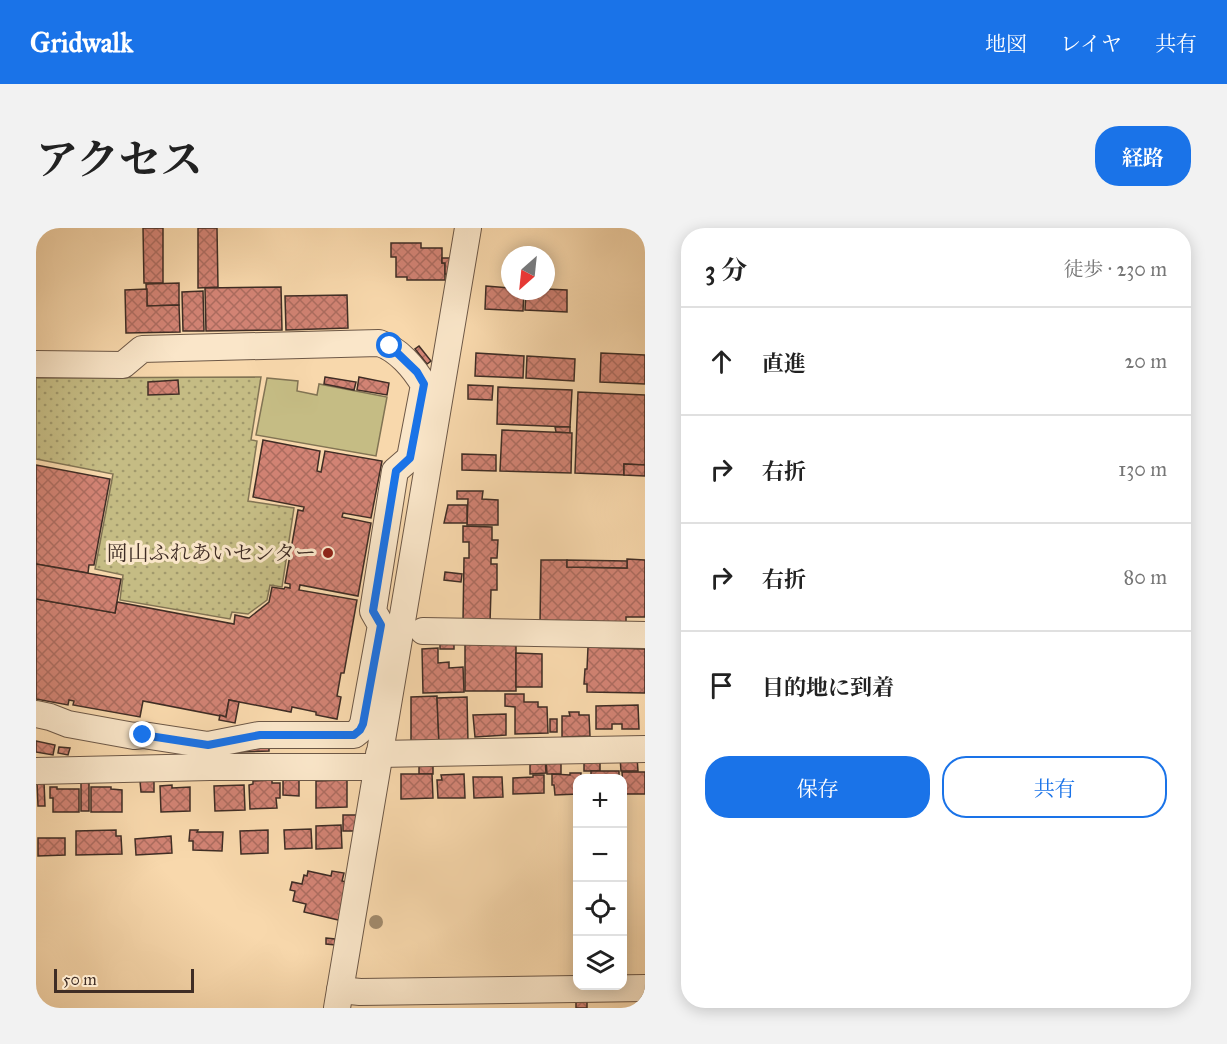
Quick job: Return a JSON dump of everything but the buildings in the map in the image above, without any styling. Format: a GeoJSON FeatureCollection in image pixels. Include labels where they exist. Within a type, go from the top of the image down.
{"type":"FeatureCollection","features":[{"type":"Feature","properties":{"kind":"street"},"geometry":{"type":"LineString","coordinates":[[468,228],[385,758],[345,995],[645,988]]}},
{"type":"Feature","properties":{"kind":"street"},"geometry":{"type":"LineString","coordinates":[[36,364],[123,365],[142,349],[379,343],[390,346],[417,372],[424,384],[410,458],[396,471],[373,611],[381,625],[360,730],[354,735],[260,735],[208,745],[143,735],[134,736],[68,724],[36,714]]}},
{"type":"Feature","properties":{"kind":"street"},"geometry":{"type":"LineString","coordinates":[[423,631],[645,634]]}},
{"type":"Feature","properties":{"kind":"street"},"geometry":{"type":"LineString","coordinates":[[36,771],[210,767],[645,749]]}},
{"type":"Feature","properties":{"kind":"shaded area"},"geometry":{"type":"Polygon","coordinates":[[[261,377],[251,440],[257,441],[248,501],[294,508],[282,587],[270,585],[267,600],[248,614],[232,612],[230,619],[120,600],[123,575],[95,569],[113,474],[36,459],[36,378],[261,377]]]}},
{"type":"Feature","properties":{"kind":"shaded area"},"geometry":{"type":"Polygon","coordinates":[[[267,378],[298,381],[297,391],[317,395],[319,384],[387,397],[376,456],[256,435],[267,378]]]}},
{"type":"Feature","properties":{"kind":"place","name":"岡山ふれあいセンター"},"geometry":{"type":"Point","coordinates":[328,553]}},
{"type":"Feature","properties":{"kind":"route"},"geometry":{"type":"LineString","coordinates":[[143,735],[208,745],[260,735],[354,735],[360,730],[381,625],[373,611],[396,471],[410,458],[424,384],[417,372],[390,346]]}}]}
